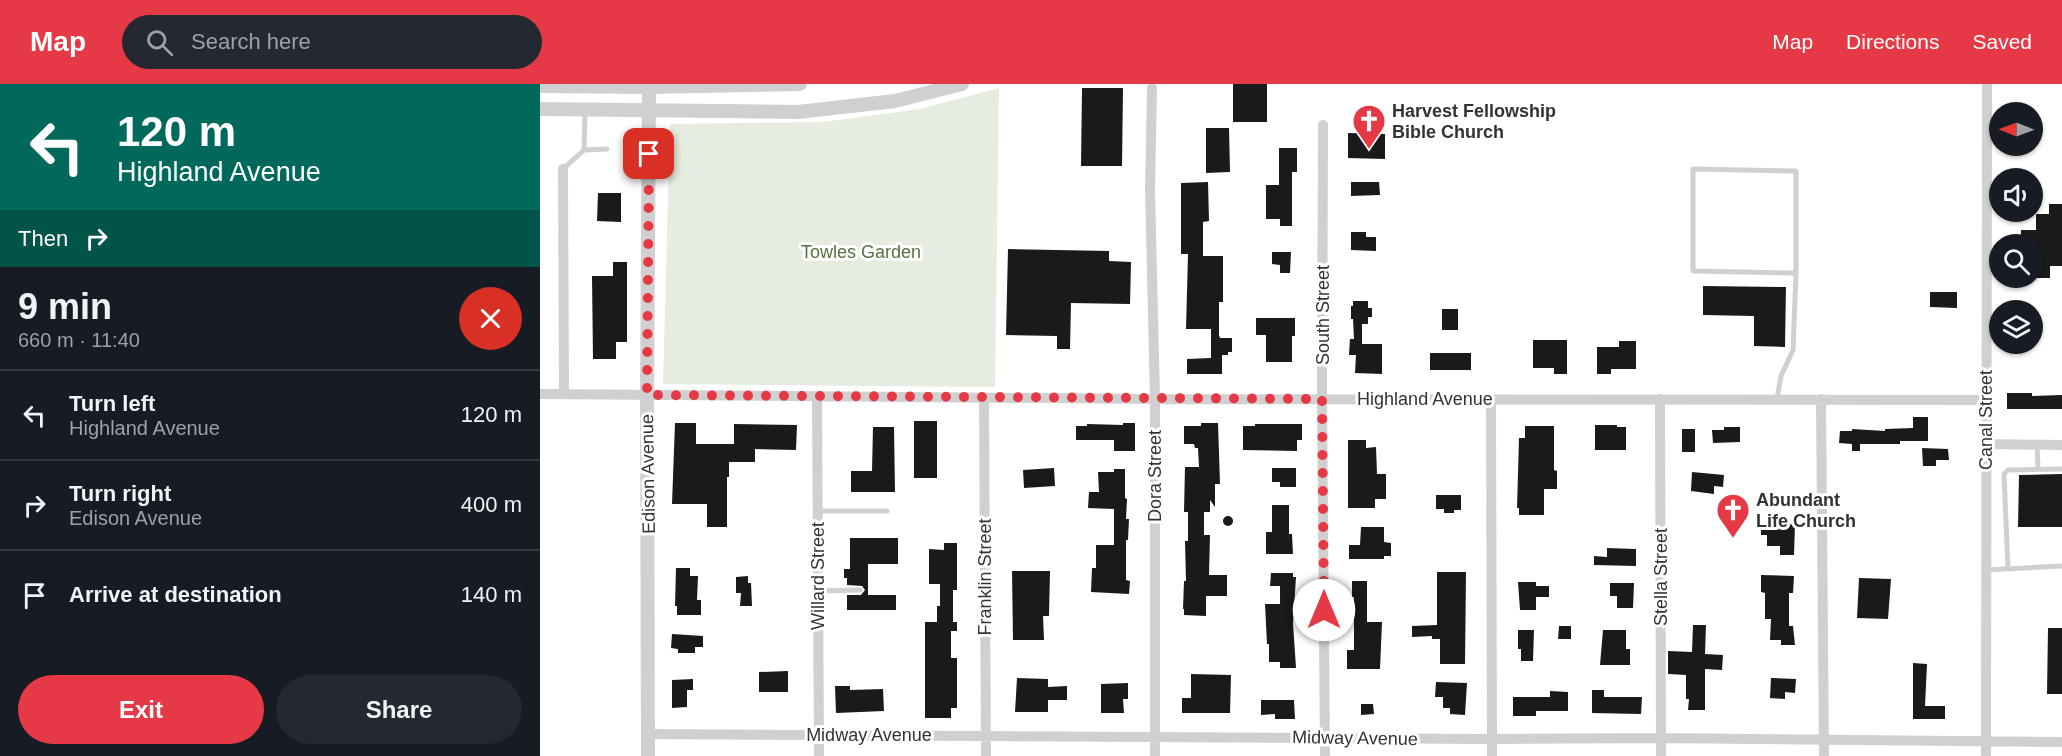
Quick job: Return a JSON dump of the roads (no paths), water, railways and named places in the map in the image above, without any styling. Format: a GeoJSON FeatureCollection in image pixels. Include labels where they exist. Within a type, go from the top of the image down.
{"type":"FeatureCollection","features":[{"type":"Feature","properties":{"kind":"street"},"geometry":{"type":"LineString","coordinates":[[540,86],[800,84]]}},
{"type":"Feature","properties":{"kind":"street"},"geometry":{"type":"LineString","coordinates":[[540,109],[798,112],[896,101],[962,84]]}},
{"type":"Feature","properties":{"kind":"street","name":"Canal Street"},"geometry":{"type":"LineString","coordinates":[[1986,756],[1987,84]]}},
{"type":"Feature","properties":{"kind":"street","name":"Edison Avenue"},"geometry":{"type":"LineString","coordinates":[[648,756],[649,85]]}},
{"type":"Feature","properties":{"kind":"street","name":"Dora Street"},"geometry":{"type":"LineString","coordinates":[[1152,88],[1150,190],[1155,399],[1155,756]]}},
{"type":"Feature","properties":{"kind":"street","name":"South Street"},"geometry":{"type":"LineString","coordinates":[[1323,125],[1322,399],[1325,756]]}},
{"type":"Feature","properties":{"kind":"street"},"geometry":{"type":"LineString","coordinates":[[563,169],[564,394]]}},
{"type":"Feature","properties":{"kind":"street","name":"Highland Avenue"},"geometry":{"type":"LineString","coordinates":[[540,394],[1155,399],[1986,400]]}},
{"type":"Feature","properties":{"kind":"street","name":"Willard Street"},"geometry":{"type":"LineString","coordinates":[[818,397],[819,756]]}},
{"type":"Feature","properties":{"kind":"street","name":"Franklin Street"},"geometry":{"type":"LineString","coordinates":[[984,398],[986,756]]}},
{"type":"Feature","properties":{"kind":"street"},"geometry":{"type":"LineString","coordinates":[[1491,399],[1492,756]]}},
{"type":"Feature","properties":{"kind":"street","name":"Stella Street"},"geometry":{"type":"LineString","coordinates":[[1660,399],[1661,756]]}},
{"type":"Feature","properties":{"kind":"street"},"geometry":{"type":"LineString","coordinates":[[1821,399],[1824,756]]}},
{"type":"Feature","properties":{"kind":"street"},"geometry":{"type":"LineString","coordinates":[[1987,444],[2062,445]]}},
{"type":"Feature","properties":{"kind":"street","name":"Midway Avenue"},"geometry":{"type":"LineString","coordinates":[[648,734],[2062,742]]}},
{"type":"Feature","properties":{"kind":"lane"},"geometry":{"type":"LineString","coordinates":[[584,150],[585,109]]}},
{"type":"Feature","properties":{"kind":"lane"},"geometry":{"type":"LineString","coordinates":[[563,169],[584,150],[607,149]]}},
{"type":"Feature","properties":{"kind":"lane"},"geometry":{"type":"LineString","coordinates":[[1777,399],[1781,376],[1793,350],[1796,273],[1796,171],[1693,169],[1693,271],[1796,273]]}},
{"type":"Feature","properties":{"kind":"lane"},"geometry":{"type":"LineString","coordinates":[[2037,444],[2038,469]]}},
{"type":"Feature","properties":{"kind":"lane"},"geometry":{"type":"LineString","coordinates":[[2008,569],[2004,474],[2008,470],[2062,469]]}},
{"type":"Feature","properties":{"kind":"lane"},"geometry":{"type":"LineString","coordinates":[[818,511],[887,511]]}},
{"type":"Feature","properties":{"kind":"lane"},"geometry":{"type":"LineString","coordinates":[[1986,570],[2062,566]]}},
{"type":"Feature","properties":{"kind":"lane"},"geometry":{"type":"LineString","coordinates":[[818,591],[860,590]]}},
{"type":"Feature","properties":{"kind":"place","name":"Harvest Fellowship Bible Church"},"geometry":{"type":"Point","coordinates":[1369,150]}},
{"type":"Feature","properties":{"kind":"place","name":"Abundant Life Church"},"geometry":{"type":"Point","coordinates":[1733,539]}},
{"type":"Feature","properties":{"kind":"park label","name":"Towles Garden"},"geometry":{"type":"Point","coordinates":[861,252]}}]}
